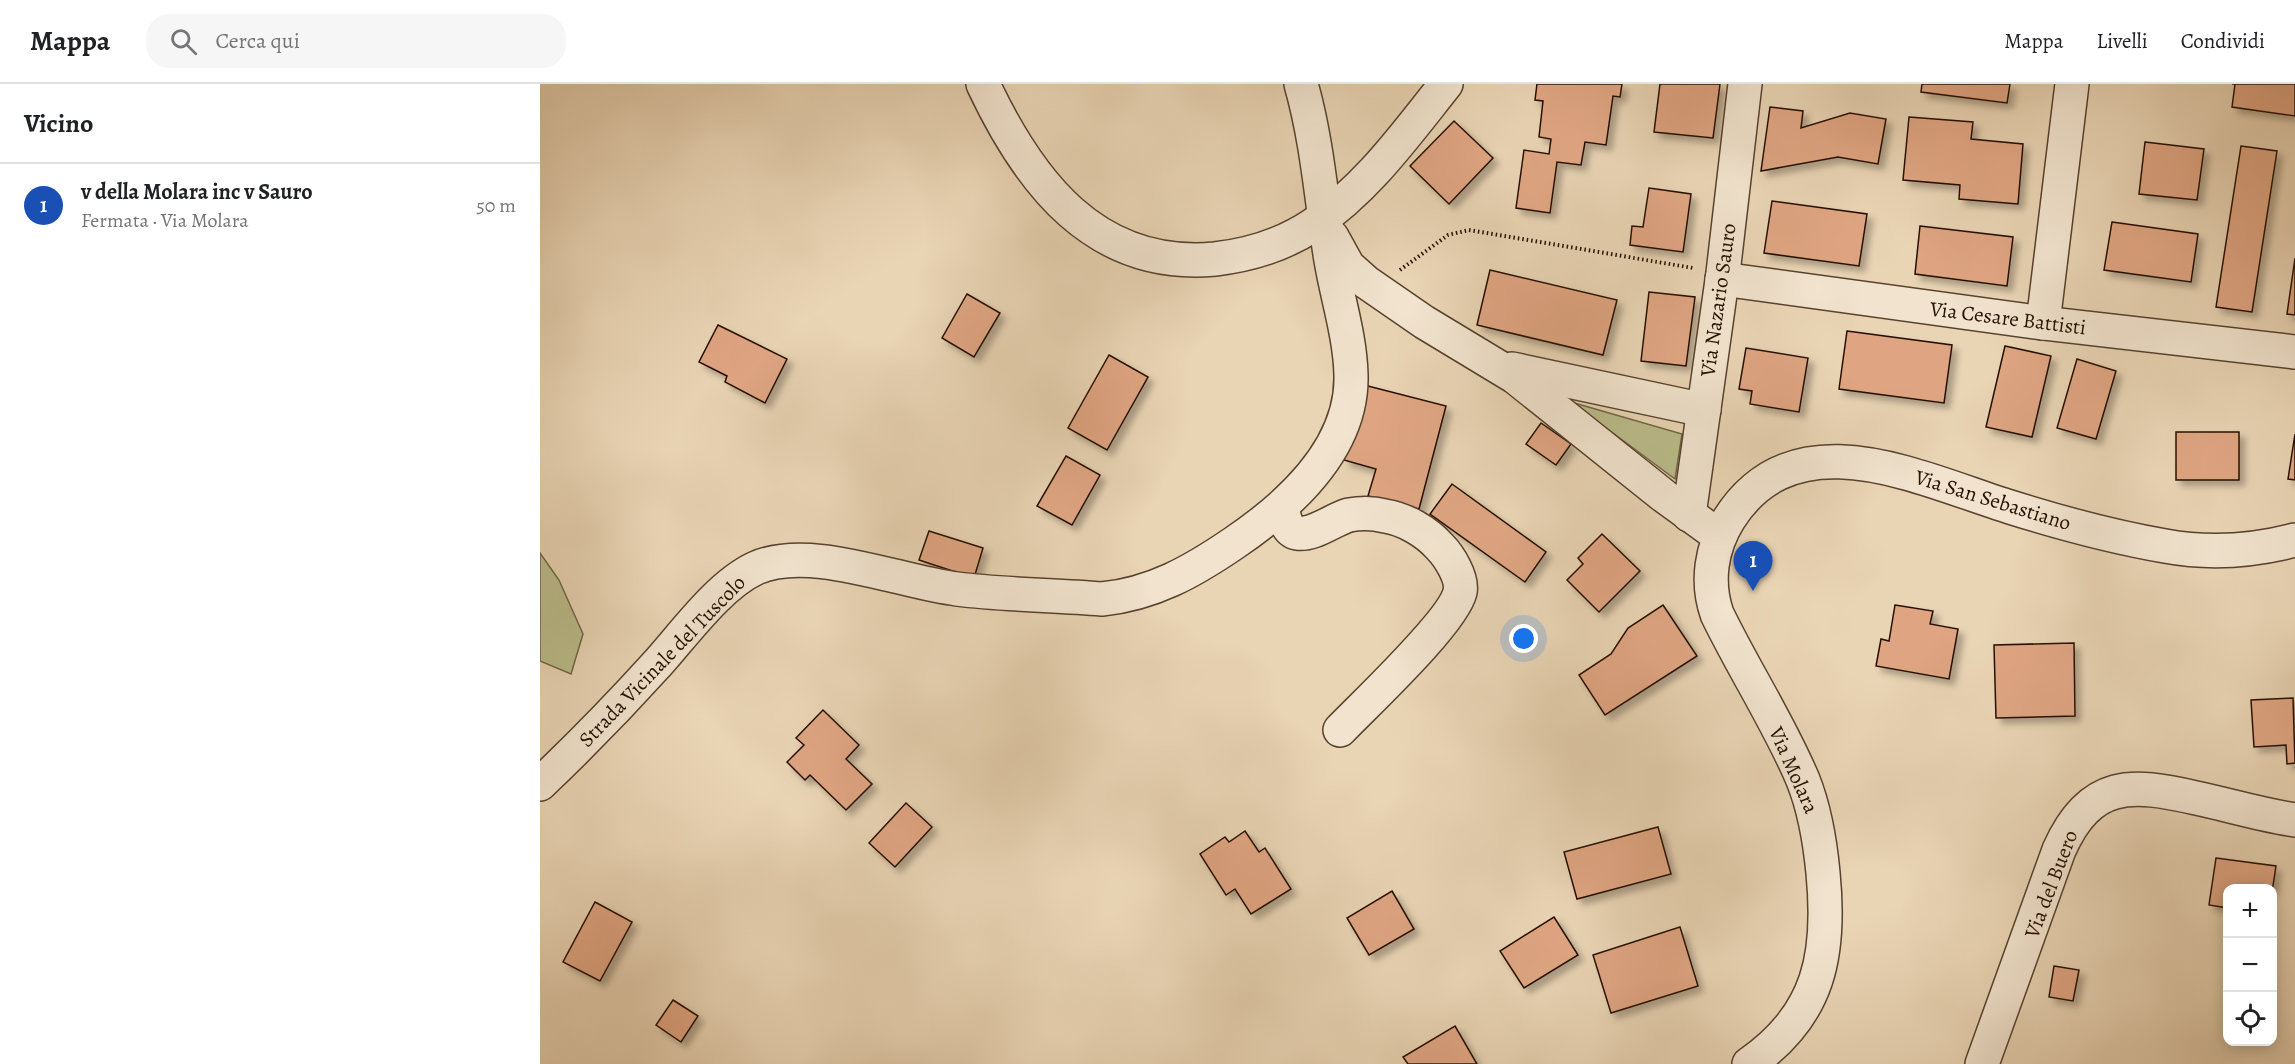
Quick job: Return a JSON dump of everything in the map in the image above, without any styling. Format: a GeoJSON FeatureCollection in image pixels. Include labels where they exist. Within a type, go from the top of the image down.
{"type":"FeatureCollection","features":[{"type":"Feature","properties":{"kind":"street"},"geometry":{"type":"LineString","coordinates":[[983,84],[1013,142],[1041,183],[1081,221],[1129,249],[1176,260],[1241,255],[1291,238],[1324,217],[1356,190],[1393,151],[1446,84]]}},
{"type":"Feature","properties":{"kind":"street","name":"Strada Vicinale del Tuscolo"},"geometry":{"type":"LineString","coordinates":[[540,783],[600,725],[727,589],[757,568],[780,562],[813,561],[959,590],[1116,598],[1145,592],[1185,574],[1249,533],[1282,507],[1320,464],[1334,443],[1340,432],[1351,385],[1349,357],[1324,217],[1314,135],[1301,84]]}},
{"type":"Feature","properties":{"kind":"street","name":"Via Nazario Sauro"},"geometry":{"type":"LineString","coordinates":[[1689,515],[1722,276],[1745,84]]}},
{"type":"Feature","properties":{"kind":"street"},"geometry":{"type":"LineString","coordinates":[[2043,323],[2072,84]]}},
{"type":"Feature","properties":{"kind":"street"},"geometry":{"type":"LineString","coordinates":[[1324,217],[1348,266],[1375,289],[1433,328],[1498,366],[1547,401],[1689,515],[1719,536]]}},
{"type":"Feature","properties":{"kind":"street","name":"Via Cesare Battisti"},"geometry":{"type":"LineString","coordinates":[[1722,276],[2043,323],[2295,352]]}},
{"type":"Feature","properties":{"kind":"street"},"geometry":{"type":"LineString","coordinates":[[1498,366],[1704,410]]}},
{"type":"Feature","properties":{"kind":"street","name":"Via San Sebastiano"},"geometry":{"type":"LineString","coordinates":[[1719,536],[1746,496],[1770,476],[1800,465],[1856,462],[1894,469],[2013,508],[2167,547],[2232,550],[2295,540]]}},
{"type":"Feature","properties":{"kind":"street"},"geometry":{"type":"LineString","coordinates":[[1282,507],[1289,529],[1296,533],[1348,516],[1368,513],[1389,516],[1410,525],[1442,549],[1460,583],[1460,592],[1456,601],[1437,629],[1340,730]]}},
{"type":"Feature","properties":{"kind":"street","name":"Via Molara"},"geometry":{"type":"LineString","coordinates":[[1719,536],[1710,573],[1713,604],[1803,780],[1819,834],[1825,899],[1826,930],[1822,966],[1811,996],[1787,1031],[1749,1064]]}},
{"type":"Feature","properties":{"kind":"street","name":"Via del Buero"},"geometry":{"type":"LineString","coordinates":[[1982,1064],[2059,850],[2072,826],[2090,807],[2118,791],[2147,788],[2295,820]]}},
{"type":"Feature","properties":{"kind":"path"},"geometry":{"type":"LineString","coordinates":[[1375,289],[1448,235],[1469,231],[1722,276]]}},
{"type":"Feature","properties":{"kind":"green space"},"geometry":{"type":"Polygon","coordinates":[[[1571,402],[1682,434],[1675,479],[1571,402]]]}},
{"type":"Feature","properties":{"kind":"green space"},"geometry":{"type":"Polygon","coordinates":[[[540,553],[559,580],[583,634],[571,674],[540,661],[540,553]]]}},
{"type":"Feature","properties":{"kind":"building"},"geometry":{"type":"Polygon","coordinates":[[[1537,84],[1622,84],[1620,97],[1613,96],[1606,145],[1585,142],[1581,165],[1557,162],[1550,213],[1516,208],[1524,150],[1549,154],[1551,139],[1539,137],[1543,101],[1535,100],[1537,84]]]}},
{"type":"Feature","properties":{"kind":"building"},"geometry":{"type":"Polygon","coordinates":[[[1660,84],[1720,84],[1713,138],[1654,132],[1660,84]]]}},
{"type":"Feature","properties":{"kind":"building"},"geometry":{"type":"Polygon","coordinates":[[[1922,84],[2010,84],[2007,103],[1921,92],[1922,84]]]}},
{"type":"Feature","properties":{"kind":"building"},"geometry":{"type":"Polygon","coordinates":[[[2235,84],[2295,84],[2295,116],[2232,107],[2235,84]]]}},
{"type":"Feature","properties":{"kind":"building"},"geometry":{"type":"Polygon","coordinates":[[[1770,107],[1803,111],[1801,128],[1850,113],[1886,119],[1878,164],[1838,157],[1761,171],[1770,107]]]}},
{"type":"Feature","properties":{"kind":"building"},"geometry":{"type":"Polygon","coordinates":[[[1909,117],[1973,122],[1971,139],[2023,144],[2018,204],[1959,199],[1960,185],[1903,180],[1909,117]]]}},
{"type":"Feature","properties":{"kind":"building"},"geometry":{"type":"Polygon","coordinates":[[[1454,121],[1493,158],[1449,204],[1410,166],[1454,121]]]}},
{"type":"Feature","properties":{"kind":"building"},"geometry":{"type":"Polygon","coordinates":[[[2145,142],[2204,149],[2197,200],[2139,194],[2145,142]]]}},
{"type":"Feature","properties":{"kind":"building"},"geometry":{"type":"Polygon","coordinates":[[[2241,146],[2277,151],[2252,312],[2216,307],[2241,146]]]}},
{"type":"Feature","properties":{"kind":"building"},"geometry":{"type":"Polygon","coordinates":[[[1649,188],[1691,194],[1683,252],[1630,245],[1632,226],[1643,227],[1649,188]]]}},
{"type":"Feature","properties":{"kind":"building"},"geometry":{"type":"Polygon","coordinates":[[[1772,201],[1867,214],[1859,266],[1764,253],[1772,201]]]}},
{"type":"Feature","properties":{"kind":"building"},"geometry":{"type":"Polygon","coordinates":[[[2112,222],[2198,234],[2191,282],[2104,270],[2112,222]]]}},
{"type":"Feature","properties":{"kind":"building"},"geometry":{"type":"Polygon","coordinates":[[[1920,226],[2013,237],[2007,286],[1915,274],[1920,226]]]}},
{"type":"Feature","properties":{"kind":"building"},"geometry":{"type":"Polygon","coordinates":[[[2295,258],[2295,315],[2287,314],[2295,258]]]}},
{"type":"Feature","properties":{"kind":"building"},"geometry":{"type":"Polygon","coordinates":[[[1490,270],[1617,300],[1603,355],[1477,325],[1490,270]]]}},
{"type":"Feature","properties":{"kind":"building"},"geometry":{"type":"Polygon","coordinates":[[[1649,292],[1695,297],[1686,366],[1641,361],[1649,292]]]}},
{"type":"Feature","properties":{"kind":"building"},"geometry":{"type":"Polygon","coordinates":[[[967,294],[1000,313],[974,357],[942,338],[967,294]]]}},
{"type":"Feature","properties":{"kind":"building"},"geometry":{"type":"Polygon","coordinates":[[[718,325],[787,359],[765,403],[725,382],[727,376],[699,362],[718,325]]]}},
{"type":"Feature","properties":{"kind":"building"},"geometry":{"type":"Polygon","coordinates":[[[1847,331],[1952,345],[1944,403],[1839,389],[1847,331]]]}},
{"type":"Feature","properties":{"kind":"building"},"geometry":{"type":"Polygon","coordinates":[[[2005,346],[2051,356],[2032,437],[1986,427],[2005,346]]]}},
{"type":"Feature","properties":{"kind":"building"},"geometry":{"type":"Polygon","coordinates":[[[1746,348],[1808,358],[1799,412],[1750,404],[1752,391],[1739,389],[1746,348]]]}},
{"type":"Feature","properties":{"kind":"building"},"geometry":{"type":"Polygon","coordinates":[[[1109,355],[1148,377],[1107,450],[1068,428],[1109,355]]]}},
{"type":"Feature","properties":{"kind":"building"},"geometry":{"type":"Polygon","coordinates":[[[2077,359],[2116,371],[2096,439],[2057,428],[2077,359]]]}},
{"type":"Feature","properties":{"kind":"building"},"geometry":{"type":"Polygon","coordinates":[[[1364,385],[1446,406],[1419,509],[1368,496],[1376,469],[1344,460],[1364,385]]]}},
{"type":"Feature","properties":{"kind":"building"},"geometry":{"type":"Polygon","coordinates":[[[1541,423],[1571,444],[1556,465],[1526,444],[1541,423]]]}},
{"type":"Feature","properties":{"kind":"building"},"geometry":{"type":"Polygon","coordinates":[[[2176,432],[2239,432],[2239,480],[2176,480],[2176,432]]]}},
{"type":"Feature","properties":{"kind":"building"},"geometry":{"type":"Polygon","coordinates":[[[2295,434],[2295,480],[2288,479],[2295,434]]]}},
{"type":"Feature","properties":{"kind":"building"},"geometry":{"type":"Polygon","coordinates":[[[1066,456],[1100,475],[1072,525],[1037,506],[1066,456]]]}},
{"type":"Feature","properties":{"kind":"building"},"geometry":{"type":"Polygon","coordinates":[[[1452,484],[1546,552],[1525,582],[1430,514],[1452,484]]]}},
{"type":"Feature","properties":{"kind":"building"},"geometry":{"type":"Polygon","coordinates":[[[929,531],[983,548],[974,578],[919,560],[929,531]]]}},
{"type":"Feature","properties":{"kind":"building"},"geometry":{"type":"Polygon","coordinates":[[[1602,534],[1640,571],[1599,612],[1567,580],[1583,564],[1578,558],[1602,534]]]}},
{"type":"Feature","properties":{"kind":"building"},"geometry":{"type":"Polygon","coordinates":[[[1663,605],[1697,656],[1605,715],[1579,675],[1611,654],[1628,628],[1663,605]]]}},
{"type":"Feature","properties":{"kind":"building"},"geometry":{"type":"Polygon","coordinates":[[[1895,605],[1933,611],[1930,624],[1958,629],[1949,679],[1876,666],[1881,639],[1889,641],[1895,605]]]}},
{"type":"Feature","properties":{"kind":"building"},"geometry":{"type":"Polygon","coordinates":[[[2074,643],[2075,716],[1996,718],[1994,645],[2074,643]]]}},
{"type":"Feature","properties":{"kind":"building"},"geometry":{"type":"Polygon","coordinates":[[[2293,698],[2295,763],[2287,764],[2286,745],[2254,747],[2251,700],[2293,698]]]}},
{"type":"Feature","properties":{"kind":"building"},"geometry":{"type":"Polygon","coordinates":[[[823,710],[859,745],[846,759],[872,784],[846,810],[810,775],[805,780],[787,762],[804,745],[796,738],[823,710]]]}},
{"type":"Feature","properties":{"kind":"building"},"geometry":{"type":"Polygon","coordinates":[[[906,803],[932,827],[895,867],[869,843],[906,803]]]}},
{"type":"Feature","properties":{"kind":"building"},"geometry":{"type":"Polygon","coordinates":[[[1658,827],[1671,874],[1577,899],[1564,852],[1658,827]]]}},
{"type":"Feature","properties":{"kind":"building"},"geometry":{"type":"Polygon","coordinates":[[[1245,831],[1259,852],[1265,848],[1291,889],[1251,914],[1235,889],[1226,895],[1200,854],[1225,837],[1229,842],[1245,831]]]}},
{"type":"Feature","properties":{"kind":"building"},"geometry":{"type":"Polygon","coordinates":[[[2216,858],[2276,866],[2273,884],[2223,884],[2223,907],[2209,905],[2216,858]]]}},
{"type":"Feature","properties":{"kind":"building"},"geometry":{"type":"Polygon","coordinates":[[[1392,891],[1414,929],[1369,955],[1347,918],[1392,891]]]}},
{"type":"Feature","properties":{"kind":"building"},"geometry":{"type":"Polygon","coordinates":[[[595,902],[632,922],[600,981],[563,962],[595,902]]]}},
{"type":"Feature","properties":{"kind":"building"},"geometry":{"type":"Polygon","coordinates":[[[1554,917],[1578,955],[1524,988],[1500,951],[1554,917]]]}},
{"type":"Feature","properties":{"kind":"building"},"geometry":{"type":"Polygon","coordinates":[[[1680,927],[1698,986],[1611,1013],[1593,955],[1680,927]]]}},
{"type":"Feature","properties":{"kind":"building"},"geometry":{"type":"Polygon","coordinates":[[[2054,966],[2079,970],[2073,1001],[2049,997],[2054,966]]]}},
{"type":"Feature","properties":{"kind":"building"},"geometry":{"type":"Polygon","coordinates":[[[673,1000],[698,1016],[681,1042],[656,1025],[673,1000]]]}},
{"type":"Feature","properties":{"kind":"building"},"geometry":{"type":"Polygon","coordinates":[[[1455,1026],[1477,1064],[1408,1064],[1403,1057],[1455,1026]]]}},
{"type":"Feature","properties":{"kind":"place","name":"v della Molara inc v Sauro"},"geometry":{"type":"Point","coordinates":[1753,591]}}]}
